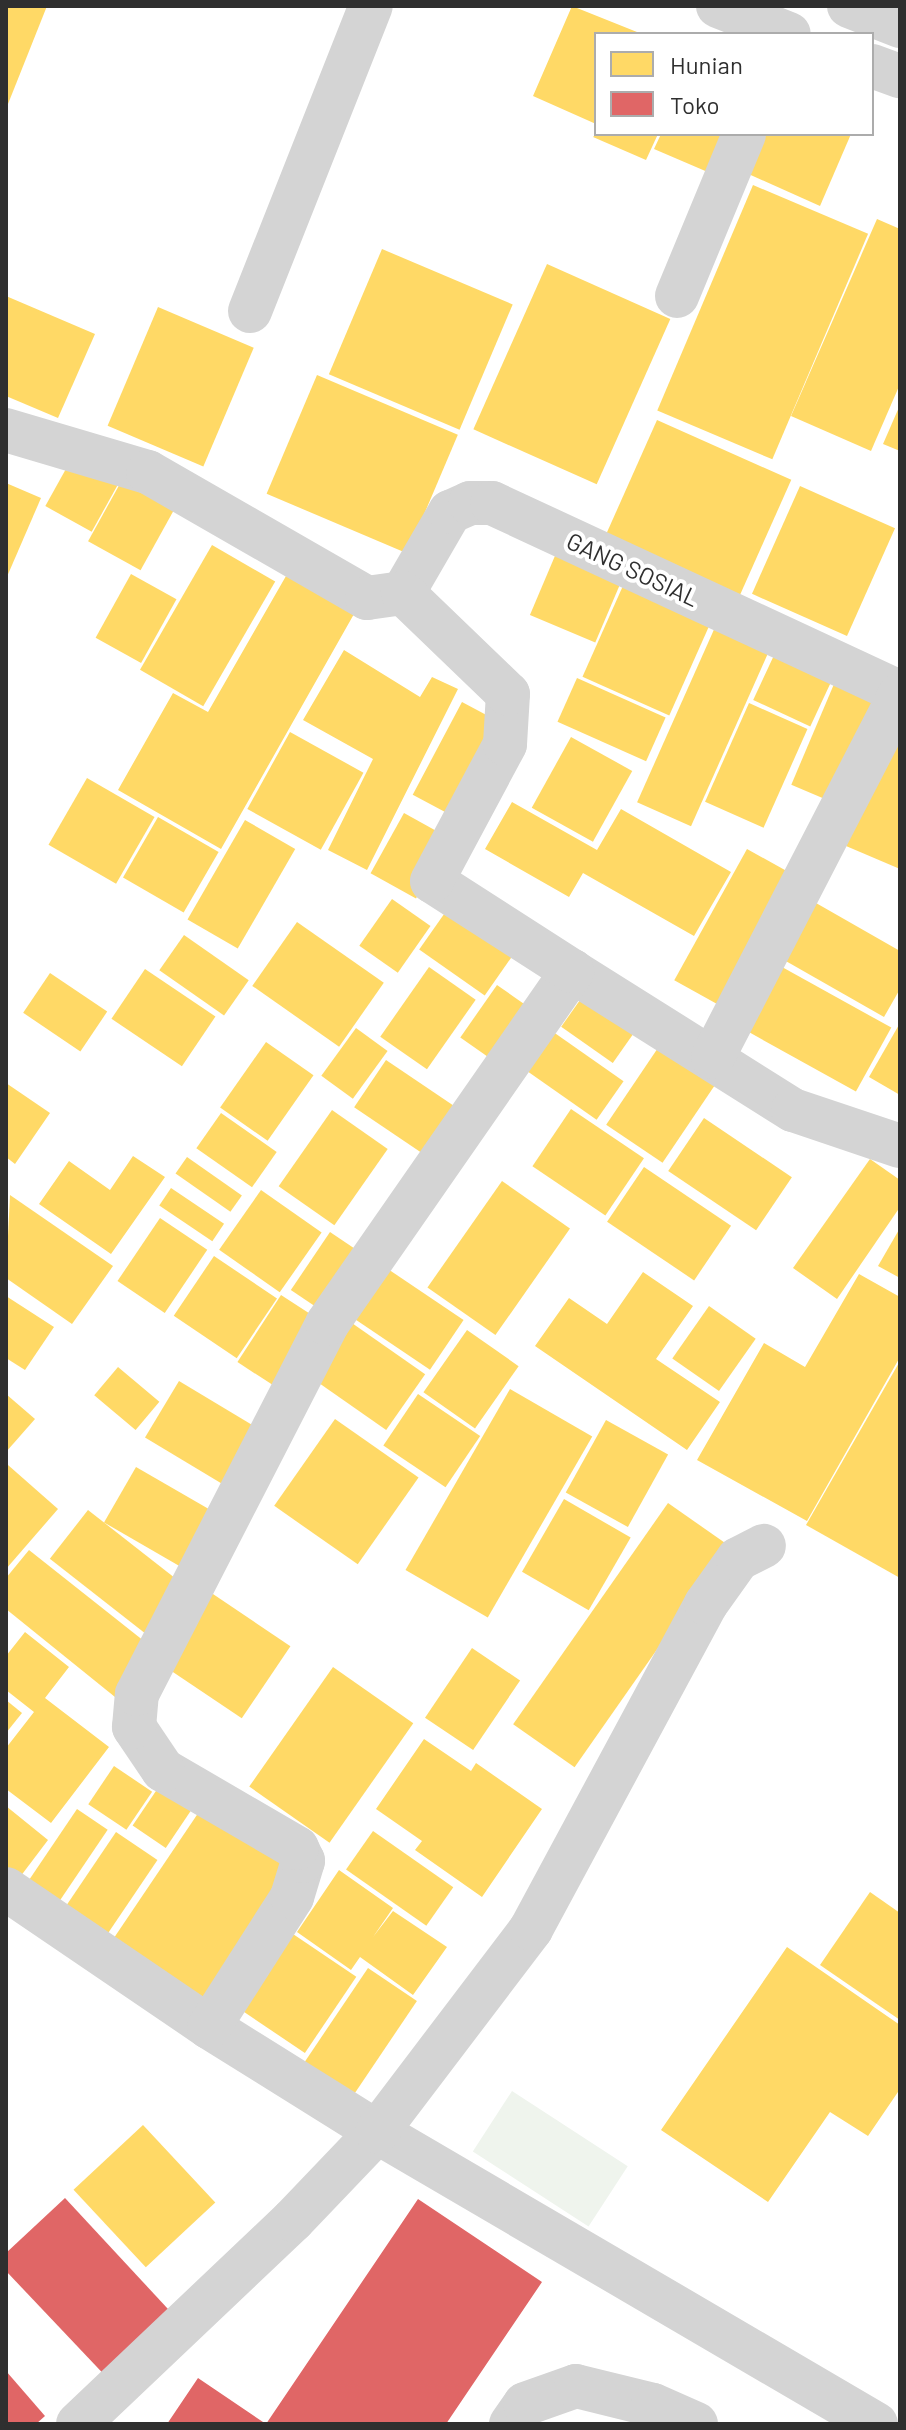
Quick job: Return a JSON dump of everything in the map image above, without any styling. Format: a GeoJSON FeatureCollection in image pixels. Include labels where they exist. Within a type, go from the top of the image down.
{"type":"FeatureCollection","features":[{"type":"Feature","properties":{"kind":"street"},"geometry":{"type":"LineString","coordinates":[[250,311],[371,6]]}},
{"type":"Feature","properties":{"kind":"street"},"geometry":{"type":"LineString","coordinates":[[718,6],[782,32]]}},
{"type":"Feature","properties":{"kind":"street"},"geometry":{"type":"LineString","coordinates":[[849,6],[900,26]]}},
{"type":"Feature","properties":{"kind":"street"},"geometry":{"type":"LineString","coordinates":[[874,67],[900,76]]}},
{"type":"Feature","properties":{"kind":"street"},"geometry":{"type":"LineString","coordinates":[[677,296],[743,136]]}},
{"type":"Feature","properties":{"kind":"street"},"geometry":{"type":"LineString","coordinates":[[6,430],[148,472],[367,598],[403,593],[508,694],[505,744],[432,881],[793,1110],[900,1146]]}},
{"type":"Feature","properties":{"kind":"street","name":"GANG SOSIAL"},"geometry":{"type":"LineString","coordinates":[[403,593],[450,512],[470,503],[492,503],[900,693]]}},
{"type":"Feature","properties":{"kind":"street"},"geometry":{"type":"LineString","coordinates":[[713,1057],[900,693]]}},
{"type":"Feature","properties":{"kind":"street"},"geometry":{"type":"LineString","coordinates":[[209,2027],[292,1897],[303,1861],[297,1848],[163,1770],[134,1727],[137,1694],[327,1324],[572,971]]}},
{"type":"Feature","properties":{"kind":"street"},"geometry":{"type":"LineString","coordinates":[[78,2424],[377,2132],[531,1929],[706,1604],[738,1559],[764,1546]]}},
{"type":"Feature","properties":{"kind":"street"},"geometry":{"type":"LineString","coordinates":[[6,1889],[209,2027],[377,2132],[748,2345],[847,2417]]}},
{"type":"Feature","properties":{"kind":"street"},"geometry":{"type":"LineString","coordinates":[[511,2424],[525,2404],[576,2386],[653,2405],[696,2424]]}},
{"type":"Feature","properties":{"kind":"shaded area"},"geometry":{"type":"Polygon","coordinates":[[[512,2091],[628,2166],[589,2227],[473,2151],[512,2091]]]}},
{"type":"Feature","properties":{"kind":"building: Hunian"},"geometry":{"type":"Polygon","coordinates":[[[6,6],[47,6],[6,109],[6,6]]]}},
{"type":"Feature","properties":{"kind":"building: Hunian"},"geometry":{"type":"Polygon","coordinates":[[[572,6],[637,32],[594,32],[594,123],[533,96],[572,6]]]}},
{"type":"Feature","properties":{"kind":"building: Hunian"},"geometry":{"type":"Polygon","coordinates":[[[594,136],[657,136],[646,160],[594,136]]]}},
{"type":"Feature","properties":{"kind":"building: Hunian"},"geometry":{"type":"Polygon","coordinates":[[[660,136],[734,136],[717,176],[654,149],[660,136]]]}},
{"type":"Feature","properties":{"kind":"building: Hunian"},"geometry":{"type":"Polygon","coordinates":[[[760,136],[850,136],[820,206],[744,172],[760,136]]]}},
{"type":"Feature","properties":{"kind":"building: Hunian"},"geometry":{"type":"Polygon","coordinates":[[[753,185],[868,234],[772,459],[657,411],[753,185]]]}},
{"type":"Feature","properties":{"kind":"building: Hunian"},"geometry":{"type":"Polygon","coordinates":[[[877,219],[900,229],[900,384],[871,451],[791,416],[877,219]]]}},
{"type":"Feature","properties":{"kind":"building: Hunian"},"geometry":{"type":"Polygon","coordinates":[[[382,249],[513,304],[460,430],[329,374],[382,249]]]}},
{"type":"Feature","properties":{"kind":"building: Hunian"},"geometry":{"type":"Polygon","coordinates":[[[547,264],[670,319],[597,484],[473,429],[547,264]]]}},
{"type":"Feature","properties":{"kind":"building: Hunian"},"geometry":{"type":"Polygon","coordinates":[[[6,296],[95,334],[58,418],[6,396],[6,296]]]}},
{"type":"Feature","properties":{"kind":"building: Hunian"},"geometry":{"type":"Polygon","coordinates":[[[158,307],[254,348],[203,466],[108,426],[158,307]]]}},
{"type":"Feature","properties":{"kind":"building: Hunian"},"geometry":{"type":"Polygon","coordinates":[[[317,375],[458,435],[407,554],[267,494],[317,375]]]}},
{"type":"Feature","properties":{"kind":"building: Hunian"},"geometry":{"type":"Polygon","coordinates":[[[900,405],[900,451],[883,444],[900,405]]]}},
{"type":"Feature","properties":{"kind":"building: Hunian"},"geometry":{"type":"Polygon","coordinates":[[[657,420],[791,480],[740,596],[605,536],[657,420]]]}},
{"type":"Feature","properties":{"kind":"building: Hunian"},"geometry":{"type":"Polygon","coordinates":[[[72,458],[118,484],[92,532],[45,506],[72,458]]]}},
{"type":"Feature","properties":{"kind":"building: Hunian"},"geometry":{"type":"Polygon","coordinates":[[[122,480],[174,509],[141,570],[88,541],[122,480]]]}},
{"type":"Feature","properties":{"kind":"building: Hunian"},"geometry":{"type":"Polygon","coordinates":[[[6,483],[41,498],[6,579],[6,483]]]}},
{"type":"Feature","properties":{"kind":"building: Hunian"},"geometry":{"type":"Polygon","coordinates":[[[800,486],[895,528],[847,636],[752,594],[800,486]]]}},
{"type":"Feature","properties":{"kind":"building: Hunian"},"geometry":{"type":"Polygon","coordinates":[[[560,544],[625,572],[595,643],[530,615],[560,544]]]}},
{"type":"Feature","properties":{"kind":"building: Hunian"},"geometry":{"type":"Polygon","coordinates":[[[212,545],[275,582],[203,706],[140,670],[212,545]]]}},
{"type":"Feature","properties":{"kind":"building: Hunian"},"geometry":{"type":"Polygon","coordinates":[[[131,574],[176,599],[141,663],[96,638],[131,574]]]}},
{"type":"Feature","properties":{"kind":"building: Hunian"},"geometry":{"type":"Polygon","coordinates":[[[286,576],[354,614],[221,849],[118,790],[173,693],[208,712],[286,576]]]}},
{"type":"Feature","properties":{"kind":"building: Hunian"},"geometry":{"type":"Polygon","coordinates":[[[626,579],[713,618],[669,715],[582,677],[626,579]]]}},
{"type":"Feature","properties":{"kind":"building: Hunian"},"geometry":{"type":"Polygon","coordinates":[[[716,625],[770,649],[691,826],[637,802],[716,625]]]}},
{"type":"Feature","properties":{"kind":"building: Hunian"},"geometry":{"type":"Polygon","coordinates":[[[344,650],[420,697],[432,677],[458,689],[367,870],[328,850],[373,759],[303,720],[344,650]]]}},
{"type":"Feature","properties":{"kind":"building: Hunian"},"geometry":{"type":"Polygon","coordinates":[[[776,651],[833,678],[810,727],[753,700],[776,651]]]}},
{"type":"Feature","properties":{"kind":"building: Hunian"},"geometry":{"type":"Polygon","coordinates":[[[837,677],[881,696],[835,803],[791,785],[837,677]]]}},
{"type":"Feature","properties":{"kind":"building: Hunian"},"geometry":{"type":"Polygon","coordinates":[[[577,678],[666,717],[646,761],[557,722],[577,678]]]}},
{"type":"Feature","properties":{"kind":"building: Hunian"},"geometry":{"type":"Polygon","coordinates":[[[462,702],[507,726],[458,819],[413,795],[462,702]]]}},
{"type":"Feature","properties":{"kind":"building: Hunian"},"geometry":{"type":"Polygon","coordinates":[[[749,703],[807,729],[764,828],[705,802],[749,703]]]}},
{"type":"Feature","properties":{"kind":"building: Hunian"},"geometry":{"type":"Polygon","coordinates":[[[900,722],[900,869],[846,846],[900,722]]]}},
{"type":"Feature","properties":{"kind":"building: Hunian"},"geometry":{"type":"Polygon","coordinates":[[[290,732],[363,773],[321,850],[247,809],[290,732]]]}},
{"type":"Feature","properties":{"kind":"building: Hunian"},"geometry":{"type":"Polygon","coordinates":[[[571,737],[632,771],[593,842],[532,808],[571,737]]]}},
{"type":"Feature","properties":{"kind":"building: Hunian"},"geometry":{"type":"Polygon","coordinates":[[[87,778],[155,817],[116,884],[48,845],[87,778]]]}},
{"type":"Feature","properties":{"kind":"building: Hunian"},"geometry":{"type":"Polygon","coordinates":[[[512,802],[597,850],[621,809],[731,872],[694,936],[583,873],[569,897],[485,849],[512,802]]]}},
{"type":"Feature","properties":{"kind":"building: Hunian"},"geometry":{"type":"Polygon","coordinates":[[[404,813],[449,838],[416,899],[371,873],[404,813]]]}},
{"type":"Feature","properties":{"kind":"building: Hunian"},"geometry":{"type":"Polygon","coordinates":[[[158,817],[219,852],[184,913],[123,878],[158,817]]]}},
{"type":"Feature","properties":{"kind":"building: Hunian"},"geometry":{"type":"Polygon","coordinates":[[[245,820],[295,849],[238,949],[188,920],[245,820]]]}},
{"type":"Feature","properties":{"kind":"building: Hunian"},"geometry":{"type":"Polygon","coordinates":[[[747,849],[792,874],[720,1005],[674,980],[747,849]]]}},
{"type":"Feature","properties":{"kind":"building: Hunian"},"geometry":{"type":"Polygon","coordinates":[[[392,899],[431,926],[398,973],[359,946],[392,899]]]}},
{"type":"Feature","properties":{"kind":"building: Hunian"},"geometry":{"type":"Polygon","coordinates":[[[809,899],[900,951],[900,989],[884,1017],[777,956],[809,899]]]}},
{"type":"Feature","properties":{"kind":"building: Hunian"},"geometry":{"type":"Polygon","coordinates":[[[449,907],[515,953],[485,995],[419,950],[449,907]]]}},
{"type":"Feature","properties":{"kind":"building: Hunian"},"geometry":{"type":"Polygon","coordinates":[[[297,922],[384,983],[339,1047],[252,986],[297,922]]]}},
{"type":"Feature","properties":{"kind":"building: Hunian"},"geometry":{"type":"Polygon","coordinates":[[[184,935],[249,980],[224,1016],[159,970],[184,935]]]}},
{"type":"Feature","properties":{"kind":"building: Hunian"},"geometry":{"type":"Polygon","coordinates":[[[429,967],[476,1000],[427,1069],[380,1037],[429,967]]]}},
{"type":"Feature","properties":{"kind":"building: Hunian"},"geometry":{"type":"Polygon","coordinates":[[[782,967],[891,1028],[856,1091],[747,1031],[782,967]]]}},
{"type":"Feature","properties":{"kind":"building: Hunian"},"geometry":{"type":"Polygon","coordinates":[[[145,969],[215,1017],[182,1066],[111,1019],[145,969]]]}},
{"type":"Feature","properties":{"kind":"building: Hunian"},"geometry":{"type":"Polygon","coordinates":[[[50,973],[107,1012],[80,1051],[23,1013],[50,973]]]}},
{"type":"Feature","properties":{"kind":"building: Hunian"},"geometry":{"type":"Polygon","coordinates":[[[497,985],[539,1014],[502,1067],[460,1037],[497,985]]]}},
{"type":"Feature","properties":{"kind":"building: Hunian"},"geometry":{"type":"Polygon","coordinates":[[[587,990],[639,1026],[613,1063],[561,1027],[587,990]]]}},
{"type":"Feature","properties":{"kind":"building: Hunian"},"geometry":{"type":"Polygon","coordinates":[[[900,1023],[900,1095],[869,1077],[900,1023]]]}},
{"type":"Feature","properties":{"kind":"building: Hunian"},"geometry":{"type":"Polygon","coordinates":[[[356,1028],[388,1051],[353,1099],[321,1076],[356,1028]]]}},
{"type":"Feature","properties":{"kind":"building: Hunian"},"geometry":{"type":"Polygon","coordinates":[[[549,1029],[624,1081],[597,1120],[522,1068],[549,1029]]]}},
{"type":"Feature","properties":{"kind":"building: Hunian"},"geometry":{"type":"Polygon","coordinates":[[[666,1036],[722,1074],[663,1163],[606,1125],[666,1036]]]}},
{"type":"Feature","properties":{"kind":"building: Hunian"},"geometry":{"type":"Polygon","coordinates":[[[266,1042],[314,1075],[268,1141],[220,1108],[266,1042]]]}},
{"type":"Feature","properties":{"kind":"building: Hunian"},"geometry":{"type":"Polygon","coordinates":[[[386,1060],[466,1114],[434,1161],[354,1107],[386,1060]]]}},
{"type":"Feature","properties":{"kind":"building: Hunian"},"geometry":{"type":"Polygon","coordinates":[[[6,1083],[50,1113],[15,1164],[6,1157],[6,1083]]]}},
{"type":"Feature","properties":{"kind":"building: Hunian"},"geometry":{"type":"Polygon","coordinates":[[[571,1109],[644,1158],[605,1215],[532,1166],[571,1109]]]}},
{"type":"Feature","properties":{"kind":"building: Hunian"},"geometry":{"type":"Polygon","coordinates":[[[332,1110],[388,1149],[334,1225],[279,1186],[332,1110]]]}},
{"type":"Feature","properties":{"kind":"building: Hunian"},"geometry":{"type":"Polygon","coordinates":[[[221,1113],[277,1152],[252,1187],[196,1148],[221,1113]]]}},
{"type":"Feature","properties":{"kind":"building: Hunian"},"geometry":{"type":"Polygon","coordinates":[[[704,1118],[792,1177],[756,1230],[668,1171],[704,1118]]]}},
{"type":"Feature","properties":{"kind":"building: Hunian"},"geometry":{"type":"Polygon","coordinates":[[[133,1156],[165,1177],[111,1254],[39,1204],[69,1161],[110,1190],[133,1156]]]}},
{"type":"Feature","properties":{"kind":"building: Hunian"},"geometry":{"type":"Polygon","coordinates":[[[187,1157],[242,1195],[230,1212],[176,1173],[187,1157]]]}},
{"type":"Feature","properties":{"kind":"building: Hunian"},"geometry":{"type":"Polygon","coordinates":[[[870,1159],[900,1180],[900,1207],[837,1299],[793,1268],[870,1159]]]}},
{"type":"Feature","properties":{"kind":"building: Hunian"},"geometry":{"type":"Polygon","coordinates":[[[644,1167],[731,1226],[694,1280],[607,1222],[644,1167]]]}},
{"type":"Feature","properties":{"kind":"building: Hunian"},"geometry":{"type":"Polygon","coordinates":[[[502,1181],[570,1229],[495,1335],[427,1287],[502,1181]]]}},
{"type":"Feature","properties":{"kind":"building: Hunian"},"geometry":{"type":"Polygon","coordinates":[[[171,1188],[224,1224],[212,1241],[159,1205],[171,1188]]]}},
{"type":"Feature","properties":{"kind":"building: Hunian"},"geometry":{"type":"Polygon","coordinates":[[[261,1190],[322,1232],[280,1292],[219,1250],[261,1190]]]}},
{"type":"Feature","properties":{"kind":"building: Hunian"},"geometry":{"type":"Polygon","coordinates":[[[10,1195],[113,1266],[72,1324],[6,1278],[10,1195]]]}},
{"type":"Feature","properties":{"kind":"building: Hunian"},"geometry":{"type":"Polygon","coordinates":[[[160,1218],[207,1250],[165,1313],[118,1281],[160,1218]]]}},
{"type":"Feature","properties":{"kind":"building: Hunian"},"geometry":{"type":"Polygon","coordinates":[[[900,1228],[900,1278],[878,1266],[900,1228]]]}},
{"type":"Feature","properties":{"kind":"building: Hunian"},"geometry":{"type":"Polygon","coordinates":[[[330,1232],[369,1258],[330,1316],[291,1290],[330,1232]]]}},
{"type":"Feature","properties":{"kind":"building: Hunian"},"geometry":{"type":"Polygon","coordinates":[[[214,1256],[277,1298],[237,1358],[174,1316],[214,1256]]]}},
{"type":"Feature","properties":{"kind":"building: Hunian"},"geometry":{"type":"Polygon","coordinates":[[[379,1263],[464,1320],[430,1370],[345,1313],[379,1263]]]}},
{"type":"Feature","properties":{"kind":"building: Hunian"},"geometry":{"type":"Polygon","coordinates":[[[643,1272],[693,1306],[656,1359],[720,1402],[687,1450],[535,1346],[569,1298],[607,1324],[643,1272]]]}},
{"type":"Feature","properties":{"kind":"building: Hunian"},"geometry":{"type":"Polygon","coordinates":[[[859,1274],[900,1297],[900,1357],[807,1521],[697,1460],[764,1343],[805,1367],[859,1274]]]}},
{"type":"Feature","properties":{"kind":"building: Hunian"},"geometry":{"type":"Polygon","coordinates":[[[281,1295],[324,1323],[280,1390],[237,1362],[281,1295]]]}},
{"type":"Feature","properties":{"kind":"building: Hunian"},"geometry":{"type":"Polygon","coordinates":[[[6,1296],[54,1327],[25,1370],[6,1358],[6,1296]]]}},
{"type":"Feature","properties":{"kind":"building: Hunian"},"geometry":{"type":"Polygon","coordinates":[[[709,1306],[756,1339],[719,1391],[672,1358],[709,1306]]]}},
{"type":"Feature","properties":{"kind":"building: Hunian"},"geometry":{"type":"Polygon","coordinates":[[[349,1321],[425,1374],[386,1430],[310,1377],[349,1321]]]}},
{"type":"Feature","properties":{"kind":"building: Hunian"},"geometry":{"type":"Polygon","coordinates":[[[467,1330],[519,1366],[475,1428],[423,1392],[467,1330]]]}},
{"type":"Feature","properties":{"kind":"building: Hunian"},"geometry":{"type":"Polygon","coordinates":[[[900,1361],[900,1578],[806,1525],[900,1361]]]}},
{"type":"Feature","properties":{"kind":"building: Hunian"},"geometry":{"type":"Polygon","coordinates":[[[118,1367],[159,1402],[136,1430],[94,1395],[118,1367]]]}},
{"type":"Feature","properties":{"kind":"building: Hunian"},"geometry":{"type":"Polygon","coordinates":[[[179,1381],[266,1433],[232,1490],[145,1438],[179,1381]]]}},
{"type":"Feature","properties":{"kind":"building: Hunian"},"geometry":{"type":"Polygon","coordinates":[[[510,1389],[592,1436],[488,1617],[406,1570],[510,1389]]]}},
{"type":"Feature","properties":{"kind":"building: Hunian"},"geometry":{"type":"Polygon","coordinates":[[[6,1394],[35,1419],[6,1452],[6,1394]]]}},
{"type":"Feature","properties":{"kind":"building: Hunian"},"geometry":{"type":"Polygon","coordinates":[[[418,1394],[480,1436],[446,1487],[383,1445],[418,1394]]]}},
{"type":"Feature","properties":{"kind":"building: Hunian"},"geometry":{"type":"Polygon","coordinates":[[[335,1419],[419,1478],[358,1564],[274,1506],[335,1419]]]}},
{"type":"Feature","properties":{"kind":"building: Hunian"},"geometry":{"type":"Polygon","coordinates":[[[606,1420],[668,1454],[628,1527],[566,1493],[606,1420]]]}},
{"type":"Feature","properties":{"kind":"building: Hunian"},"geometry":{"type":"Polygon","coordinates":[[[8,1465],[58,1509],[6,1569],[6,1467],[8,1465]]]}},
{"type":"Feature","properties":{"kind":"building: Hunian"},"geometry":{"type":"Polygon","coordinates":[[[136,1467],[222,1516],[190,1572],[104,1522],[136,1467]]]}},
{"type":"Feature","properties":{"kind":"building: Hunian"},"geometry":{"type":"Polygon","coordinates":[[[564,1499],[631,1538],[589,1610],[522,1572],[564,1499]]]}},
{"type":"Feature","properties":{"kind":"building: Hunian"},"geometry":{"type":"Polygon","coordinates":[[[668,1503],[729,1546],[575,1767],[513,1724],[668,1503]]]}},
{"type":"Feature","properties":{"kind":"building: Hunian"},"geometry":{"type":"Polygon","coordinates":[[[88,1510],[183,1584],[144,1633],[50,1559],[88,1510]]]}},
{"type":"Feature","properties":{"kind":"building: Hunian"},"geometry":{"type":"Polygon","coordinates":[[[29,1550],[154,1649],[115,1697],[6,1609],[6,1578],[29,1550]]]}},
{"type":"Feature","properties":{"kind":"building: Hunian"},"geometry":{"type":"Polygon","coordinates":[[[210,1592],[290,1646],[242,1718],[161,1664],[210,1592]]]}},
{"type":"Feature","properties":{"kind":"building: Hunian"},"geometry":{"type":"Polygon","coordinates":[[[25,1632],[69,1667],[45,1698],[109,1747],[51,1823],[6,1789],[6,1748],[34,1712],[6,1690],[6,1656],[25,1632]]]}},
{"type":"Feature","properties":{"kind":"building: Hunian"},"geometry":{"type":"Polygon","coordinates":[[[472,1648],[520,1680],[473,1750],[425,1718],[472,1648]]]}},
{"type":"Feature","properties":{"kind":"building: Hunian"},"geometry":{"type":"Polygon","coordinates":[[[333,1667],[413,1723],[330,1843],[249,1787],[333,1667]]]}},
{"type":"Feature","properties":{"kind":"building: Hunian"},"geometry":{"type":"Polygon","coordinates":[[[6,1700],[22,1713],[6,1733],[6,1700]]]}},
{"type":"Feature","properties":{"kind":"building: Hunian"},"geometry":{"type":"Polygon","coordinates":[[[424,1739],[471,1771],[476,1763],[542,1809],[482,1897],[415,1850],[422,1841],[376,1809],[424,1739]]]}},
{"type":"Feature","properties":{"kind":"building: Hunian"},"geometry":{"type":"Polygon","coordinates":[[[114,1766],[152,1792],[126,1830],[88,1804],[114,1766]]]}},
{"type":"Feature","properties":{"kind":"building: Hunian"},"geometry":{"type":"Polygon","coordinates":[[[160,1785],[193,1807],[166,1848],[133,1826],[160,1785]]]}},
{"type":"Feature","properties":{"kind":"building: Hunian"},"geometry":{"type":"Polygon","coordinates":[[[207,1800],[300,1863],[206,2002],[113,1939],[207,1800]]]}},
{"type":"Feature","properties":{"kind":"building: Hunian"},"geometry":{"type":"Polygon","coordinates":[[[6,1806],[48,1840],[17,1881],[6,1872],[6,1806]]]}},
{"type":"Feature","properties":{"kind":"building: Hunian"},"geometry":{"type":"Polygon","coordinates":[[[77,1809],[108,1830],[57,1904],[27,1884],[77,1809]]]}},
{"type":"Feature","properties":{"kind":"building: Hunian"},"geometry":{"type":"Polygon","coordinates":[[[373,1831],[453,1887],[426,1926],[346,1870],[373,1831]]]}},
{"type":"Feature","properties":{"kind":"building: Hunian"},"geometry":{"type":"Polygon","coordinates":[[[116,1832],[157,1860],[107,1935],[66,1907],[116,1832]]]}},
{"type":"Feature","properties":{"kind":"building: Hunian"},"geometry":{"type":"Polygon","coordinates":[[[339,1870],[393,1908],[373,1937],[393,1911],[447,1947],[413,1995],[360,1957],[351,1970],[297,1932],[339,1870]]]}},
{"type":"Feature","properties":{"kind":"building: Hunian"},"geometry":{"type":"Polygon","coordinates":[[[870,1892],[900,1913],[900,2020],[820,1965],[870,1892]]]}},
{"type":"Feature","properties":{"kind":"building: Hunian"},"geometry":{"type":"Polygon","coordinates":[[[290,1932],[356,1977],[305,2053],[239,2008],[290,1932]]]}},
{"type":"Feature","properties":{"kind":"building: Hunian"},"geometry":{"type":"Polygon","coordinates":[[[787,1947],[900,2025],[900,2089],[868,2136],[830,2112],[768,2202],[661,2130],[787,1947]]]}},
{"type":"Feature","properties":{"kind":"building: Hunian"},"geometry":{"type":"Polygon","coordinates":[[[368,1968],[417,2001],[354,2095],[305,2062],[368,1968]]]}},
{"type":"Feature","properties":{"kind":"building: Hunian"},"geometry":{"type":"Polygon","coordinates":[[[143,2125],[215,2203],[146,2267],[74,2190],[143,2125]]]}},
{"type":"Feature","properties":{"kind":"building: Toko"},"geometry":{"type":"Polygon","coordinates":[[[65,2198],[181,2323],[114,2385],[6,2271],[6,2253],[65,2198]]]}},
{"type":"Feature","properties":{"kind":"building: Toko"},"geometry":{"type":"Polygon","coordinates":[[[418,2199],[542,2282],[446,2424],[266,2424],[418,2199]]]}},
{"type":"Feature","properties":{"kind":"building: Toko"},"geometry":{"type":"Polygon","coordinates":[[[6,2371],[45,2416],[36,2424],[6,2424],[6,2371]]]}},
{"type":"Feature","properties":{"kind":"building: Toko"},"geometry":{"type":"Polygon","coordinates":[[[198,2378],[266,2424],[167,2424],[198,2378]]]}}]}
